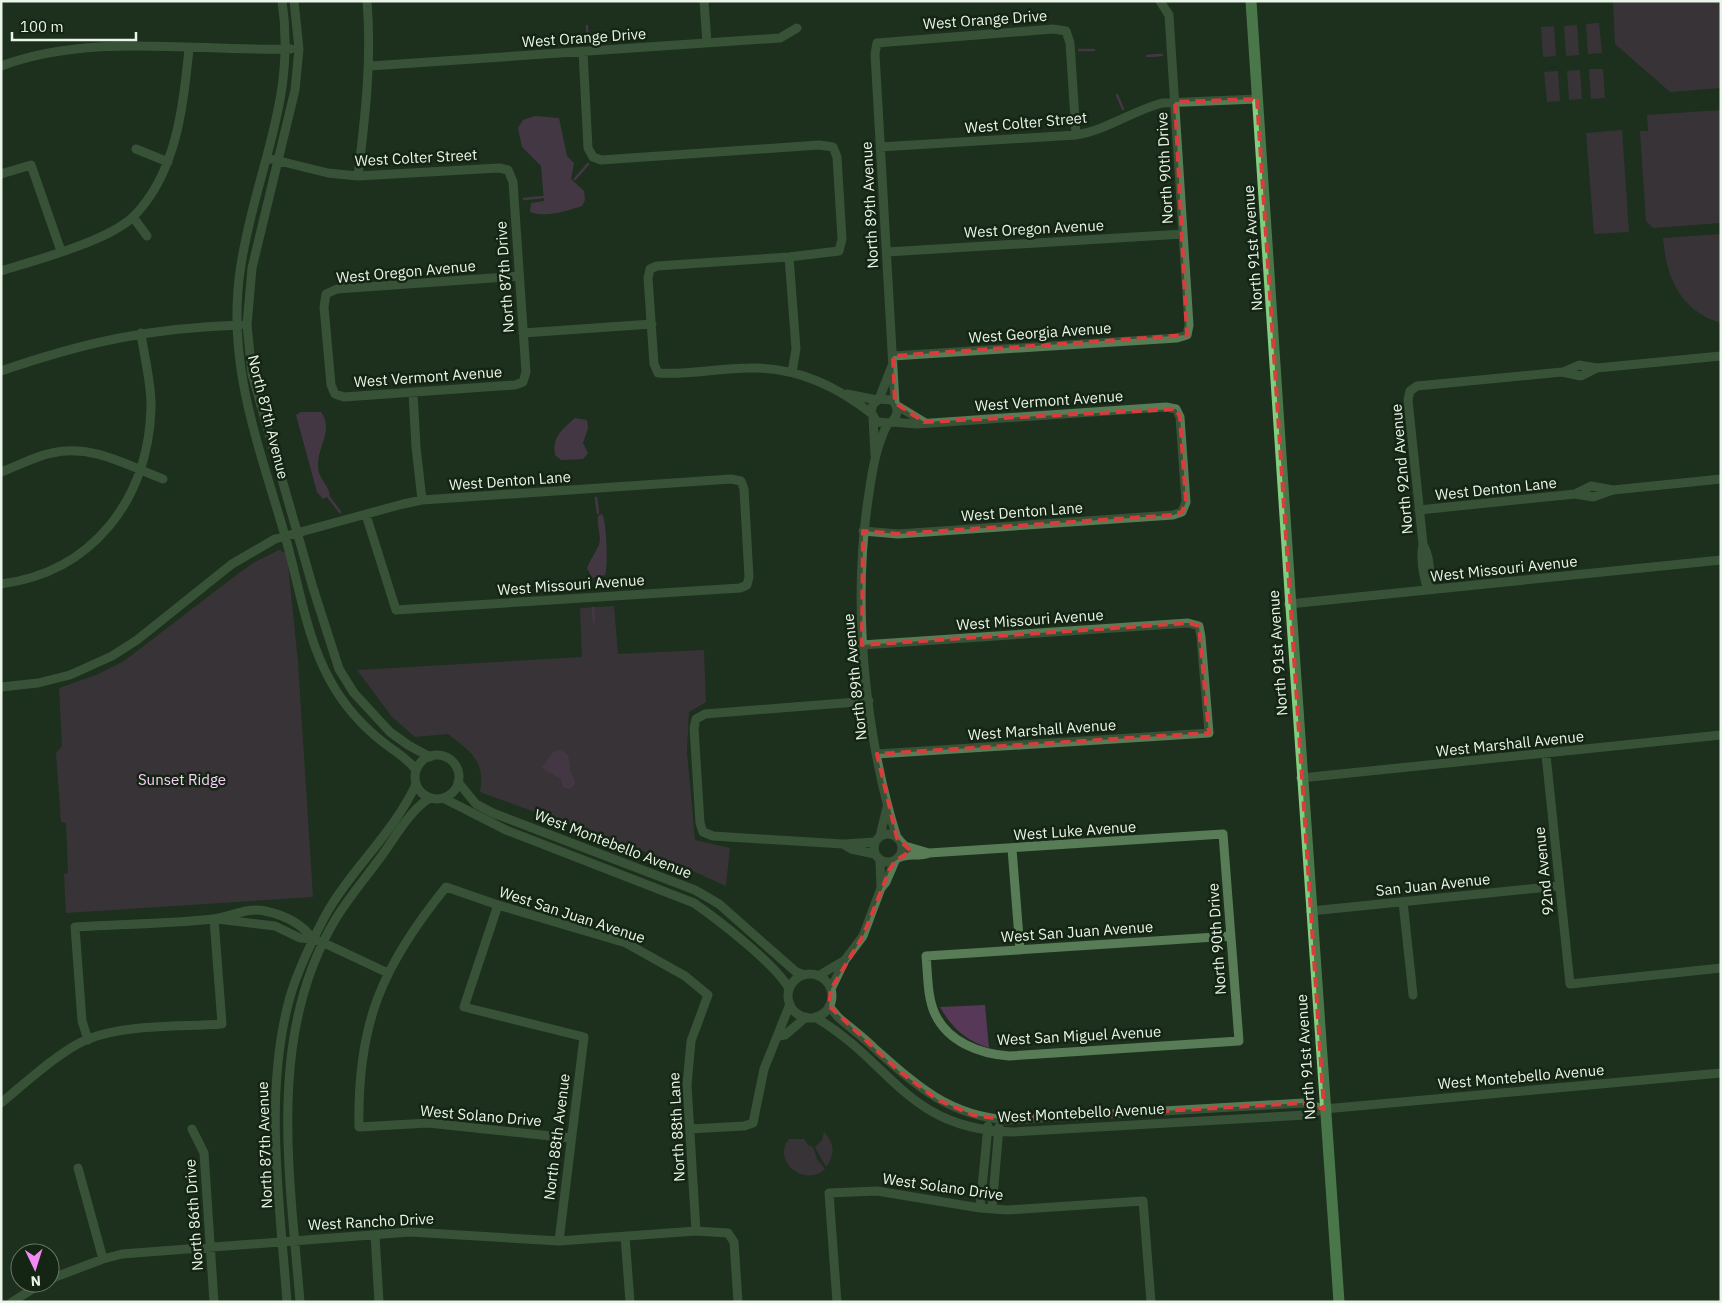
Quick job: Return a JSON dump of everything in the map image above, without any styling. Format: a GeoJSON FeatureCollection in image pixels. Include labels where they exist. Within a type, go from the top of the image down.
{"type":"FeatureCollection","features":[{"type":"Feature","properties":{"kind":"main road","name":"North 91st Avenue"},"geometry":{"type":"LineString","coordinates":[[1251,1],[1289,604],[1339,1302]]}},
{"type":"Feature","properties":{"kind":"street","name":"North 87th Avenue"},"geometry":{"type":"LineString","coordinates":[[282,1],[286,49],[283,90],[243,251],[236,296],[236,345],[245,395],[320,659],[344,703],[360,722],[389,747],[403,755],[416,770]]}},
{"type":"Feature","properties":{"kind":"street","name":"North 87th Avenue"},"geometry":{"type":"LineString","coordinates":[[294,1],[299,49],[295,90],[252,268],[247,325],[252,374],[330,647],[339,668],[354,693],[390,732],[430,757]]}},
{"type":"Feature","properties":{"kind":"street"},"geometry":{"type":"LineString","coordinates":[[358,176],[370,66],[367,1]]}},
{"type":"Feature","properties":{"kind":"street"},"geometry":{"type":"LineString","coordinates":[[704,1],[707,43]]}},
{"type":"Feature","properties":{"kind":"street","name":"North 90th Drive"},"geometry":{"type":"LineString","coordinates":[[1160,1],[1169,15],[1189,325],[1187,335]]}},
{"type":"Feature","properties":{"kind":"street","name":"West Orange Drive"},"geometry":{"type":"LineString","coordinates":[[370,66],[780,38],[797,28]]}},
{"type":"Feature","properties":{"kind":"street","name":"West Orange Drive"},"geometry":{"type":"LineString","coordinates":[[877,43],[1053,29],[1066,31],[1070,43],[1076,134]]}},
{"type":"Feature","properties":{"kind":"street","name":"North 89th Avenue"},"geometry":{"type":"LineString","coordinates":[[877,43],[875,54],[895,404]]}},
{"type":"Feature","properties":{"kind":"street"},"geometry":{"type":"LineString","coordinates":[[1,66],[54,52],[102,47],[299,49]]}},
{"type":"Feature","properties":{"kind":"street"},"geometry":{"type":"LineString","coordinates":[[1,271],[86,244],[133,217],[151,193],[168,162],[182,110],[189,49]]}},
{"type":"Feature","properties":{"kind":"street"},"geometry":{"type":"LineString","coordinates":[[583,52],[588,148],[593,157],[601,160],[819,144],[833,147],[837,157],[841,230],[839,251],[788,257],[657,266],[650,269],[648,278],[654,364],[658,373],[750,368],[792,372],[847,394],[878,400],[887,398],[924,422]]}},
{"type":"Feature","properties":{"kind":"street","name":"West Colter Street"},"geometry":{"type":"LineString","coordinates":[[880,147],[1093,132],[1149,106],[1175,102],[1257,99]]}},
{"type":"Feature","properties":{"kind":"street"},"geometry":{"type":"LineString","coordinates":[[136,149],[168,162]]}},
{"type":"Feature","properties":{"kind":"street","name":"West Colter Street"},"geometry":{"type":"LineString","coordinates":[[267,158],[328,173],[358,176],[499,168],[508,170]]}},
{"type":"Feature","properties":{"kind":"street"},"geometry":{"type":"LineString","coordinates":[[1,174],[30,165],[61,251]]}},
{"type":"Feature","properties":{"kind":"street","name":"North 87th Drive"},"geometry":{"type":"LineString","coordinates":[[508,170],[513,182],[526,372],[524,382]]}},
{"type":"Feature","properties":{"kind":"street"},"geometry":{"type":"LineString","coordinates":[[133,217],[147,236]]}},
{"type":"Feature","properties":{"kind":"street","name":"West Oregon Avenue"},"geometry":{"type":"LineString","coordinates":[[887,252],[1183,234]]}},
{"type":"Feature","properties":{"kind":"street"},"geometry":{"type":"LineString","coordinates":[[788,257],[796,349],[792,372]]}},
{"type":"Feature","properties":{"kind":"street","name":"West Oregon Avenue"},"geometry":{"type":"LineString","coordinates":[[335,394],[331,386],[324,307],[326,294],[337,289],[519,276]]}},
{"type":"Feature","properties":{"kind":"street"},"geometry":{"type":"LineString","coordinates":[[523,333],[652,324]]}},
{"type":"Feature","properties":{"kind":"street"},"geometry":{"type":"LineString","coordinates":[[1,372],[92,342],[190,327],[247,325]]}},
{"type":"Feature","properties":{"kind":"street"},"geometry":{"type":"LineString","coordinates":[[1,584],[24,581],[48,573],[84,550],[98,538],[125,506],[141,470],[148,444],[151,407],[141,333]]}},
{"type":"Feature","properties":{"kind":"street","name":"West Georgia Avenue"},"geometry":{"type":"LineString","coordinates":[[893,361],[1177,338],[1187,335]]}},
{"type":"Feature","properties":{"kind":"street","name":"North 92nd Avenue"},"geometry":{"type":"LineString","coordinates":[[1428,590],[1431,577],[1428,553],[1423,544],[1408,400],[1410,391],[1417,386],[1562,372],[1579,365],[1597,368],[1721,356]]}},
{"type":"Feature","properties":{"kind":"street","name":"North 89th Avenue"},"geometry":{"type":"LineString","coordinates":[[878,400],[893,361]]}},
{"type":"Feature","properties":{"kind":"street","name":"West Vermont Avenue"},"geometry":{"type":"LineString","coordinates":[[335,394],[344,397],[413,393],[515,385],[524,382]]}},
{"type":"Feature","properties":{"kind":"street"},"geometry":{"type":"LineString","coordinates":[[413,393],[416,447],[422,500]]}},
{"type":"Feature","properties":{"kind":"street"},"geometry":{"type":"LineString","coordinates":[[847,394],[881,424],[890,423],[896,416],[895,404]]}},
{"type":"Feature","properties":{"kind":"street"},"geometry":{"type":"LineString","coordinates":[[872,416],[871,408],[878,400]]}},
{"type":"Feature","properties":{"kind":"street","name":"West Vermont Avenue"},"geometry":{"type":"LineString","coordinates":[[890,423],[917,424],[924,422],[1166,407],[1176,409],[1180,418],[1186,502],[1182,512]]}},
{"type":"Feature","properties":{"kind":"street","name":"North 89th Avenue"},"geometry":{"type":"LineString","coordinates":[[872,416],[875,455],[863,531],[861,561],[862,645],[869,701],[887,807],[899,839]]}},
{"type":"Feature","properties":{"kind":"street","name":"North 89th Avenue"},"geometry":{"type":"LineString","coordinates":[[875,455],[890,423]]}},
{"type":"Feature","properties":{"kind":"street"},"geometry":{"type":"LineString","coordinates":[[1,472],[51,453],[76,450],[90,451],[163,479]]}},
{"type":"Feature","properties":{"kind":"street","name":"West Denton Lane"},"geometry":{"type":"LineString","coordinates":[[286,536],[422,500],[731,479],[741,480],[745,497],[749,577],[747,585]]}},
{"type":"Feature","properties":{"kind":"street","name":"West Denton Lane"},"geometry":{"type":"LineString","coordinates":[[1420,510],[1575,494],[1591,486],[1612,490],[1721,479]]}},
{"type":"Feature","properties":{"kind":"street","name":"West Denton Lane"},"geometry":{"type":"LineString","coordinates":[[863,531],[898,534],[1173,515],[1182,512]]}},
{"type":"Feature","properties":{"kind":"street","name":"West Missouri Avenue"},"geometry":{"type":"LineString","coordinates":[[366,515],[396,610],[740,588],[747,585]]}},
{"type":"Feature","properties":{"kind":"street"},"geometry":{"type":"LineString","coordinates":[[1,687],[26,685],[70,675],[112,656],[137,640],[232,564],[267,543],[286,536]]}},
{"type":"Feature","properties":{"kind":"street","name":"West Missouri Avenue"},"geometry":{"type":"LineString","coordinates":[[1289,604],[1721,560]]}},
{"type":"Feature","properties":{"kind":"street","name":"West Missouri Avenue"},"geometry":{"type":"LineString","coordinates":[[862,645],[1188,623],[1199,626],[1209,733]]}},
{"type":"Feature","properties":{"kind":"street"},"geometry":{"type":"LineString","coordinates":[[830,989],[845,960],[863,936],[881,888],[902,850],[899,839],[889,834],[878,839],[843,844],[713,836],[703,832],[700,823],[694,728],[696,719],[705,714],[869,701]]}},
{"type":"Feature","properties":{"kind":"street","name":"West Marshall Avenue"},"geometry":{"type":"LineString","coordinates":[[878,754],[1209,733]]}},
{"type":"Feature","properties":{"kind":"street","name":"West Marshall Avenue"},"geometry":{"type":"LineString","coordinates":[[1301,778],[1546,755],[1721,735]]}},
{"type":"Feature","properties":{"kind":"street","name":"92nd Avenue"},"geometry":{"type":"LineString","coordinates":[[1546,755],[1570,984],[1721,968]]}},
{"type":"Feature","properties":{"kind":"street"},"geometry":{"type":"LineString","coordinates":[[443,756],[452,762],[458,772],[458,782],[453,792],[444,798],[430,798],[424,795],[416,784],[416,770],[424,760],[430,757],[443,756]]}},
{"type":"Feature","properties":{"kind":"street","name":"West Montebello Avenue"},"geometry":{"type":"LineString","coordinates":[[458,782],[476,804],[493,814],[695,890],[719,904],[795,971],[804,975]]}},
{"type":"Feature","properties":{"kind":"street","name":"North 87th Avenue"},"geometry":{"type":"LineString","coordinates":[[287,1302],[276,1135],[278,1058],[290,998],[299,969],[313,939],[339,894],[404,807],[416,784]]}},
{"type":"Feature","properties":{"kind":"street","name":"North 87th Avenue"},"geometry":{"type":"LineString","coordinates":[[300,1302],[287,1112],[288,1074],[293,1039],[304,996],[324,943],[335,921],[413,813],[430,798]]}},
{"type":"Feature","properties":{"kind":"street","name":"West Montebello Avenue"},"geometry":{"type":"LineString","coordinates":[[444,798],[506,830],[694,903],[714,917],[780,974],[789,989]]}},
{"type":"Feature","properties":{"kind":"street","name":"North 89th Avenue"},"geometry":{"type":"LineString","coordinates":[[878,839],[884,829],[887,807]]}},
{"type":"Feature","properties":{"kind":"street","name":"North 90th Drive"},"geometry":{"type":"LineString","coordinates":[[1223,834],[1239,1041]]}},
{"type":"Feature","properties":{"kind":"street","name":"West Luke Avenue"},"geometry":{"type":"LineString","coordinates":[[896,860],[904,855],[922,856],[1223,834]]}},
{"type":"Feature","properties":{"kind":"street"},"geometry":{"type":"LineString","coordinates":[[878,839],[881,888]]}},
{"type":"Feature","properties":{"kind":"street","name":"West Luke Avenue"},"geometry":{"type":"LineString","coordinates":[[899,839],[905,846],[929,854]]}},
{"type":"Feature","properties":{"kind":"street"},"geometry":{"type":"LineString","coordinates":[[843,844],[851,849],[878,857],[885,862],[896,860]]}},
{"type":"Feature","properties":{"kind":"street"},"geometry":{"type":"LineString","coordinates":[[1012,849],[1020,950]]}},
{"type":"Feature","properties":{"kind":"street","name":"San Juan Avenue"},"geometry":{"type":"LineString","coordinates":[[1311,910],[1559,886]]}},
{"type":"Feature","properties":{"kind":"street","name":"West San Juan Avenue"},"geometry":{"type":"LineString","coordinates":[[388,973],[421,918],[446,887],[626,944],[685,976],[708,995]]}},
{"type":"Feature","properties":{"kind":"street"},"geometry":{"type":"LineString","coordinates":[[1403,902],[1413,995]]}},
{"type":"Feature","properties":{"kind":"street","name":"North 88th Avenue"},"geometry":{"type":"LineString","coordinates":[[498,905],[464,1007],[584,1037],[570,1138],[559,1241]]}},
{"type":"Feature","properties":{"kind":"street"},"geometry":{"type":"LineString","coordinates":[[214,919],[242,910],[257,911],[283,917],[306,929],[313,939]]}},
{"type":"Feature","properties":{"kind":"street"},"geometry":{"type":"LineString","coordinates":[[256,923],[257,911]]}},
{"type":"Feature","properties":{"kind":"street"},"geometry":{"type":"LineString","coordinates":[[88,1040],[82,1021],[75,927],[214,919],[242,924],[256,923],[275,926],[300,938],[313,939],[324,943],[388,973]]}},
{"type":"Feature","properties":{"kind":"street"},"geometry":{"type":"LineString","coordinates":[[1,1103],[50,1064],[88,1040],[148,1029],[222,1024],[214,919]]}},
{"type":"Feature","properties":{"kind":"street","name":"West San Juan Avenue"},"geometry":{"type":"LineString","coordinates":[[926,956],[1231,936]]}},
{"type":"Feature","properties":{"kind":"street","name":"West San Miguel Avenue"},"geometry":{"type":"LineString","coordinates":[[926,956],[930,998],[935,1014],[943,1025],[972,1049],[990,1055],[1009,1056],[1239,1041]]}},
{"type":"Feature","properties":{"kind":"street"},"geometry":{"type":"LineString","coordinates":[[818,976],[845,960]]}},
{"type":"Feature","properties":{"kind":"street","name":"West Solano Drive"},"geometry":{"type":"LineString","coordinates":[[388,973],[379,992],[364,1042],[358,1087],[359,1127],[428,1123],[570,1138]]}},
{"type":"Feature","properties":{"kind":"street"},"geometry":{"type":"LineString","coordinates":[[690,1129],[744,1126],[754,1122],[764,1069],[779,1036],[790,1004],[789,989],[792,983],[804,975],[818,976],[828,983],[830,989],[829,1006],[824,1013],[816,1017],[806,1017],[794,1011],[790,1004]]}},
{"type":"Feature","properties":{"kind":"street","name":"North 88th Lane"},"geometry":{"type":"LineString","coordinates":[[696,1231],[687,1085],[688,1061],[691,1041],[708,995]]}},
{"type":"Feature","properties":{"kind":"street","name":"West Montebello Avenue"},"geometry":{"type":"LineString","coordinates":[[829,1006],[838,1017],[918,1087],[952,1107],[988,1118],[1000,1120],[1303,1102],[1324,1109]]}},
{"type":"Feature","properties":{"kind":"street"},"geometry":{"type":"LineString","coordinates":[[779,1036],[785,1034],[806,1017]]}},
{"type":"Feature","properties":{"kind":"street","name":"West Montebello Avenue"},"geometry":{"type":"LineString","coordinates":[[816,1017],[841,1034],[909,1097],[926,1109],[946,1120],[998,1132],[1306,1115],[1324,1109],[1721,1074]]}},
{"type":"Feature","properties":{"kind":"street"},"geometry":{"type":"LineString","coordinates":[[980,1208],[988,1118]]}},
{"type":"Feature","properties":{"kind":"street"},"geometry":{"type":"LineString","coordinates":[[992,1209],[1000,1120]]}},
{"type":"Feature","properties":{"kind":"street","name":"North 86th Drive"},"geometry":{"type":"LineString","coordinates":[[192,1129],[204,1153],[214,1302]]}},
{"type":"Feature","properties":{"kind":"street"},"geometry":{"type":"LineString","coordinates":[[78,1168],[103,1258]]}},
{"type":"Feature","properties":{"kind":"street","name":"West Solano Drive"},"geometry":{"type":"LineString","coordinates":[[837,1302],[829,1193],[877,1191],[992,1209],[1144,1201],[1151,1302]]}},
{"type":"Feature","properties":{"kind":"street","name":"West Rancho Drive"},"geometry":{"type":"LineString","coordinates":[[60,1275],[103,1258],[122,1254],[295,1240],[434,1232],[559,1241],[696,1231],[728,1233],[734,1242],[738,1302]]}},
{"type":"Feature","properties":{"kind":"street"},"geometry":{"type":"LineString","coordinates":[[375,1235],[379,1302]]}},
{"type":"Feature","properties":{"kind":"street"},"geometry":{"type":"LineString","coordinates":[[625,1236],[630,1302]]}},
{"type":"Feature","properties":{"kind":"street"},"geometry":{"type":"LineString","coordinates":[[12,1302],[26,1293]]}},
{"type":"Feature","properties":{"kind":"highlighted area"},"geometry":{"type":"Polygon","coordinates":[[[1257,99],[1324,1109],[1303,1103],[1007,1120],[973,1115],[938,1100],[899,1071],[829,1006],[831,989],[863,936],[890,869],[895,861],[911,851],[897,838],[877,754],[1209,733],[1199,626],[1188,623],[862,645],[863,531],[898,534],[1173,515],[1182,512],[1186,502],[1180,417],[1176,409],[924,422],[895,403],[893,356],[1187,335],[1175,102],[1257,99]]]}},
{"type":"Feature","properties":{"kind":"green space"},"geometry":{"type":"Polygon","coordinates":[[[1613,1],[1721,1],[1721,88],[1670,92],[1615,44],[1613,1]]]}},
{"type":"Feature","properties":{"kind":"green space"},"geometry":{"type":"Polygon","coordinates":[[[1599,23],[1602,53],[1588,54],[1586,24],[1599,23]]]}},
{"type":"Feature","properties":{"kind":"green space"},"geometry":{"type":"Polygon","coordinates":[[[1577,25],[1579,55],[1566,56],[1564,26],[1577,25]]]}},
{"type":"Feature","properties":{"kind":"green space"},"geometry":{"type":"Polygon","coordinates":[[[1554,26],[1556,56],[1543,57],[1541,27],[1554,26]]]}},
{"type":"Feature","properties":{"kind":"green space"},"geometry":{"type":"Polygon","coordinates":[[[1589,69],[1603,69],[1605,98],[1591,99],[1589,69]]]}},
{"type":"Feature","properties":{"kind":"green space"},"geometry":{"type":"Polygon","coordinates":[[[1580,70],[1582,99],[1569,100],[1567,71],[1580,70]]]}},
{"type":"Feature","properties":{"kind":"green space"},"geometry":{"type":"Polygon","coordinates":[[[1558,71],[1560,101],[1547,102],[1544,72],[1558,71]]]}},
{"type":"Feature","properties":{"kind":"green space"},"geometry":{"type":"Polygon","coordinates":[[[1721,110],[1721,223],[1653,228],[1646,221],[1640,131],[1648,131],[1647,115],[1721,110]]]}},
{"type":"Feature","properties":{"kind":"green space"},"geometry":{"type":"Polygon","coordinates":[[[1622,130],[1629,232],[1594,234],[1586,133],[1622,130]]]}},
{"type":"Feature","properties":{"kind":"green space"},"geometry":{"type":"Polygon","coordinates":[[[1721,234],[1721,323],[1707,318],[1695,310],[1678,291],[1668,266],[1663,238],[1721,234]]]}},
{"type":"Feature","properties":{"kind":"green space","name":"Sunset Ridge"},"geometry":{"type":"Polygon","coordinates":[[[279,550],[287,554],[298,662],[313,897],[66,913],[64,874],[68,873],[66,823],[61,822],[56,753],[62,746],[59,688],[96,675],[124,661],[239,573],[255,562],[279,550]]]}},
{"type":"Feature","properties":{"kind":"green space"},"geometry":{"type":"Polygon","coordinates":[[[614,606],[618,654],[704,650],[706,702],[689,712],[687,752],[695,840],[730,848],[726,886],[675,863],[480,792],[481,772],[474,758],[463,746],[448,734],[415,737],[392,717],[357,670],[582,657],[580,608],[614,606]]]}},
{"type":"Feature","properties":{"kind":"green space"},"geometry":{"type":"Polygon","coordinates":[[[985,1005],[989,1048],[966,1037],[954,1027],[940,1007],[985,1005]]]}},
{"type":"Feature","properties":{"kind":"green space"},"geometry":{"type":"Polygon","coordinates":[[[824,1132],[832,1145],[831,1158],[826,1167],[815,1147],[822,1140],[824,1132]]]}},
{"type":"Feature","properties":{"kind":"green space"},"geometry":{"type":"Polygon","coordinates":[[[789,1139],[804,1139],[808,1145],[813,1147],[817,1159],[825,1169],[817,1174],[808,1175],[800,1174],[793,1169],[787,1163],[784,1156],[785,1147],[789,1139]]]}},
{"type":"Feature","properties":{"kind":"shaded area"},"geometry":{"type":"Polygon","coordinates":[[[535,116],[559,118],[567,156],[574,163],[571,179],[584,191],[585,200],[582,206],[549,214],[530,212],[531,203],[544,201],[541,166],[522,147],[518,128],[523,120],[535,116]]]}},
{"type":"Feature","properties":{"kind":"shaded area"},"geometry":{"type":"Polygon","coordinates":[[[301,412],[321,412],[325,419],[326,432],[318,459],[318,466],[319,474],[330,495],[323,499],[317,492],[296,415],[301,412]]]}},
{"type":"Feature","properties":{"kind":"shaded area"},"geometry":{"type":"Polygon","coordinates":[[[575,418],[587,420],[588,428],[583,443],[588,453],[583,459],[561,460],[555,455],[555,443],[559,434],[575,418]]]}},
{"type":"Feature","properties":{"kind":"shaded area"},"geometry":{"type":"Polygon","coordinates":[[[602,514],[606,535],[606,571],[605,575],[592,578],[587,568],[598,547],[600,535],[598,516],[602,514]]]}},
{"type":"Feature","properties":{"kind":"shaded area"},"geometry":{"type":"Polygon","coordinates":[[[558,750],[566,753],[569,758],[571,773],[575,781],[575,784],[570,789],[563,787],[561,779],[542,768],[552,753],[558,750]]]}},
{"type":"Feature","properties":{"kind":"waterway"},"geometry":{"type":"LineString","coordinates":[[587,26],[588,43]]}},
{"type":"Feature","properties":{"kind":"waterway"},"geometry":{"type":"LineString","coordinates":[[1079,50],[1094,50]]}},
{"type":"Feature","properties":{"kind":"waterway"},"geometry":{"type":"LineString","coordinates":[[1147,56],[1162,55]]}},
{"type":"Feature","properties":{"kind":"waterway"},"geometry":{"type":"LineString","coordinates":[[1117,95],[1123,109]]}},
{"type":"Feature","properties":{"kind":"waterway"},"geometry":{"type":"LineString","coordinates":[[575,179],[588,164]]}},
{"type":"Feature","properties":{"kind":"waterway"},"geometry":{"type":"LineString","coordinates":[[524,199],[543,197]]}},
{"type":"Feature","properties":{"kind":"waterway"},"geometry":{"type":"LineString","coordinates":[[327,495],[340,512]]}},
{"type":"Feature","properties":{"kind":"waterway"},"geometry":{"type":"LineString","coordinates":[[596,498],[598,513]]}},
{"type":"Feature","properties":{"kind":"waterway"},"geometry":{"type":"LineString","coordinates":[[593,608],[594,622]]}}]}
